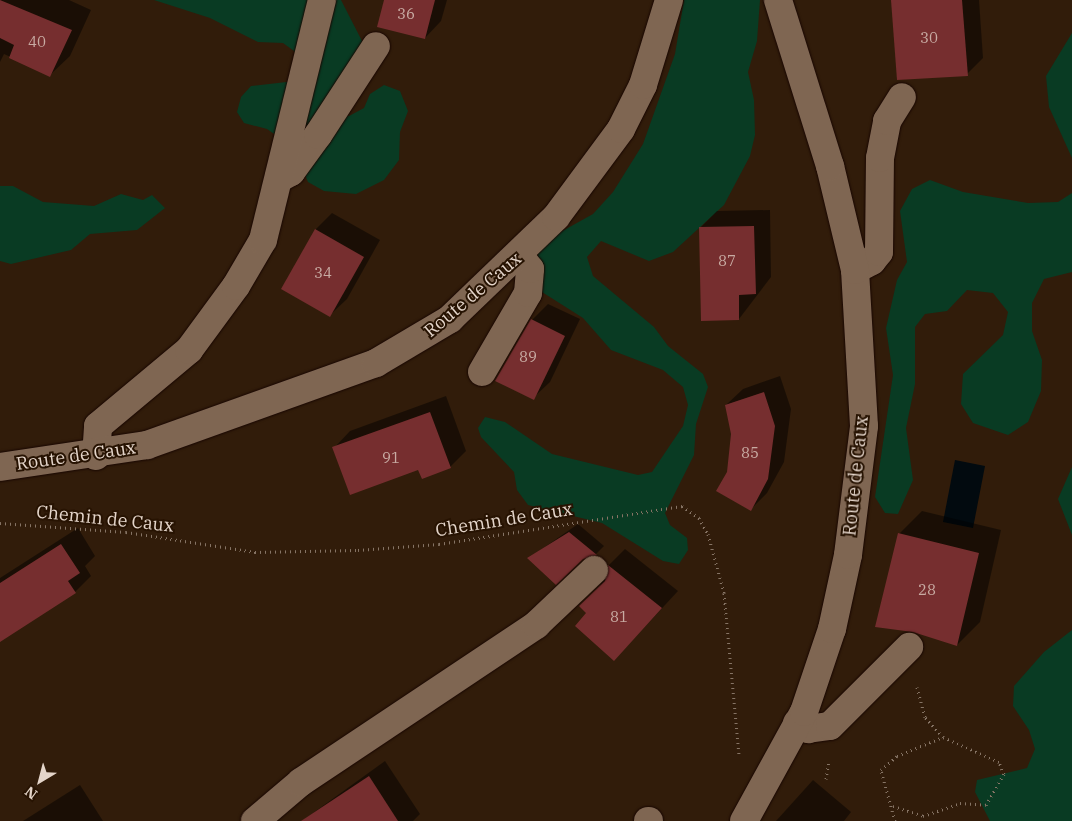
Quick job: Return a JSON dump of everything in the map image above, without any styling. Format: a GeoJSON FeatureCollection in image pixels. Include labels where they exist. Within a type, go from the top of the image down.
{"type":"FeatureCollection","features":[{"type":"Feature","properties":{"kind":"street"},"geometry":{"type":"LineString","coordinates":[[96,456],[94,440],[106,417],[175,365],[236,286],[263,240],[280,178],[322,0]]}},
{"type":"Feature","properties":{"kind":"street","name":"Route de Caux"},"geometry":{"type":"LineString","coordinates":[[0,467],[96,456],[147,445],[376,363],[450,319],[520,256],[556,216],[620,129],[643,85],[669,0]]}},
{"type":"Feature","properties":{"kind":"street","name":"Route de Caux"},"geometry":{"type":"LineString","coordinates":[[744,821],[797,723],[832,628],[864,426],[855,270],[830,166],[778,0]]}},
{"type":"Feature","properties":{"kind":"street"},"geometry":{"type":"LineString","coordinates":[[280,178],[291,172],[318,135],[376,46]]}},
{"type":"Feature","properties":{"kind":"street"},"geometry":{"type":"LineString","coordinates":[[855,270],[872,262],[879,252],[880,158],[890,114],[902,97]]}},
{"type":"Feature","properties":{"kind":"street"},"geometry":{"type":"LineString","coordinates":[[482,372],[528,293],[530,269],[520,256]]}},
{"type":"Feature","properties":{"kind":"street"},"geometry":{"type":"LineString","coordinates":[[255,821],[301,782],[536,625],[594,570]]}},
{"type":"Feature","properties":{"kind":"street"},"geometry":{"type":"LineString","coordinates":[[797,723],[808,729],[830,726],[909,647]]}},
{"type":"Feature","properties":{"kind":"path","name":"Chemin de Caux"},"geometry":{"type":"LineString","coordinates":[[0,523],[126,532],[255,552],[349,550],[439,544],[682,506],[699,518],[708,534],[724,593],[736,686],[739,766]]}},
{"type":"Feature","properties":{"kind":"path"},"geometry":{"type":"LineString","coordinates":[[893,806],[923,816],[960,803],[986,805],[1004,774],[999,762],[943,737],[925,717],[916,684],[922,678]]}},
{"type":"Feature","properties":{"kind":"path"},"geometry":{"type":"LineString","coordinates":[[895,821],[893,806],[884,790],[881,770],[886,762],[943,737]]}},
{"type":"Feature","properties":{"kind":"path"},"geometry":{"type":"LineString","coordinates":[[826,779],[830,755]]}},
{"type":"Feature","properties":{"kind":"green space"},"geometry":{"type":"Polygon","coordinates":[[[154,0],[341,0],[362,41],[359,61],[338,110],[349,116],[364,108],[370,94],[384,85],[400,91],[408,111],[400,132],[399,160],[384,180],[356,194],[324,191],[308,182],[293,147],[267,129],[244,123],[237,112],[241,97],[251,86],[295,81],[301,71],[294,51],[283,43],[258,42],[210,18],[154,0]]]}},
{"type":"Feature","properties":{"kind":"green space"},"geometry":{"type":"Polygon","coordinates":[[[684,0],[760,0],[757,41],[748,72],[754,100],[755,135],[750,156],[724,205],[673,252],[649,261],[601,241],[587,257],[593,276],[654,327],[668,346],[703,374],[708,387],[696,424],[694,455],[665,513],[670,525],[687,538],[688,550],[679,564],[663,561],[602,523],[528,505],[517,490],[514,472],[481,437],[478,428],[485,417],[505,422],[552,454],[638,475],[652,472],[683,426],[688,405],[683,387],[663,370],[611,350],[583,318],[542,292],[535,273],[538,253],[557,234],[593,214],[613,192],[643,144],[675,54],[684,0]]]}},
{"type":"Feature","properties":{"kind":"green space"},"geometry":{"type":"Polygon","coordinates":[[[1072,33],[1072,158],[1049,107],[1046,76],[1072,33]]]}},
{"type":"Feature","properties":{"kind":"green space"},"geometry":{"type":"Polygon","coordinates":[[[930,180],[963,192],[1028,203],[1058,202],[1072,193],[1072,272],[1044,279],[1032,303],[1032,331],[1042,360],[1041,391],[1028,422],[1008,435],[973,423],[961,404],[963,374],[1003,335],[1008,312],[993,293],[967,290],[947,311],[925,314],[915,327],[915,384],[906,428],[913,480],[898,514],[885,513],[875,497],[893,375],[886,328],[897,280],[907,262],[900,211],[912,189],[930,180]]]}},
{"type":"Feature","properties":{"kind":"green space"},"geometry":{"type":"Polygon","coordinates":[[[0,186],[13,186],[43,202],[94,206],[121,194],[143,200],[152,195],[165,208],[137,230],[90,234],[71,250],[11,264],[0,261],[0,186]]]}},
{"type":"Feature","properties":{"kind":"green space"},"geometry":{"type":"Polygon","coordinates":[[[1072,467],[1072,535],[1058,499],[1072,467]]]}},
{"type":"Feature","properties":{"kind":"green space"},"geometry":{"type":"Polygon","coordinates":[[[1072,630],[1072,821],[990,821],[975,792],[977,780],[1027,768],[1035,749],[1029,730],[1013,706],[1014,686],[1044,652],[1072,630]]]}},
{"type":"Feature","properties":{"kind":"shaded area"},"geometry":{"type":"Polygon","coordinates":[[[955,460],[985,466],[973,528],[943,522],[955,460]]]}},
{"type":"Feature","properties":{"kind":"building"},"geometry":{"type":"Polygon","coordinates":[[[0,0],[72,30],[50,77],[9,58],[14,45],[0,38],[0,0]]]}},
{"type":"Feature","properties":{"kind":"building"},"geometry":{"type":"Polygon","coordinates":[[[384,0],[435,0],[425,39],[377,27],[384,0]]]}},
{"type":"Feature","properties":{"kind":"building"},"geometry":{"type":"Polygon","coordinates":[[[891,0],[962,0],[968,76],[897,80],[891,0]]]}},
{"type":"Feature","properties":{"kind":"building"},"geometry":{"type":"Polygon","coordinates":[[[754,226],[756,294],[739,295],[739,320],[701,321],[699,227],[754,226]]]}},
{"type":"Feature","properties":{"kind":"building"},"geometry":{"type":"Polygon","coordinates":[[[315,229],[364,257],[330,317],[281,289],[315,229]]]}},
{"type":"Feature","properties":{"kind":"building"},"geometry":{"type":"Polygon","coordinates":[[[531,319],[565,336],[534,400],[495,381],[531,319]]]}},
{"type":"Feature","properties":{"kind":"building"},"geometry":{"type":"Polygon","coordinates":[[[764,392],[775,426],[768,479],[751,511],[716,491],[727,472],[731,434],[725,405],[764,392]]]}},
{"type":"Feature","properties":{"kind":"building"},"geometry":{"type":"Polygon","coordinates":[[[430,412],[451,468],[422,479],[418,470],[350,495],[332,447],[430,412]]]}},
{"type":"Feature","properties":{"kind":"building"},"geometry":{"type":"Polygon","coordinates":[[[569,532],[597,555],[583,559],[556,585],[527,558],[569,532]]]}},
{"type":"Feature","properties":{"kind":"building"},"geometry":{"type":"Polygon","coordinates":[[[898,533],[979,553],[957,646],[913,632],[875,627],[898,533]]]}},
{"type":"Feature","properties":{"kind":"building"},"geometry":{"type":"Polygon","coordinates":[[[61,544],[80,573],[68,581],[76,593],[0,642],[0,583],[61,544]]]}},
{"type":"Feature","properties":{"kind":"building"},"geometry":{"type":"Polygon","coordinates":[[[608,565],[662,608],[614,661],[575,626],[586,613],[579,606],[605,581],[608,565]]]}},
{"type":"Feature","properties":{"kind":"building"},"geometry":{"type":"Polygon","coordinates":[[[369,776],[398,821],[301,821],[369,776]]]}}]}
